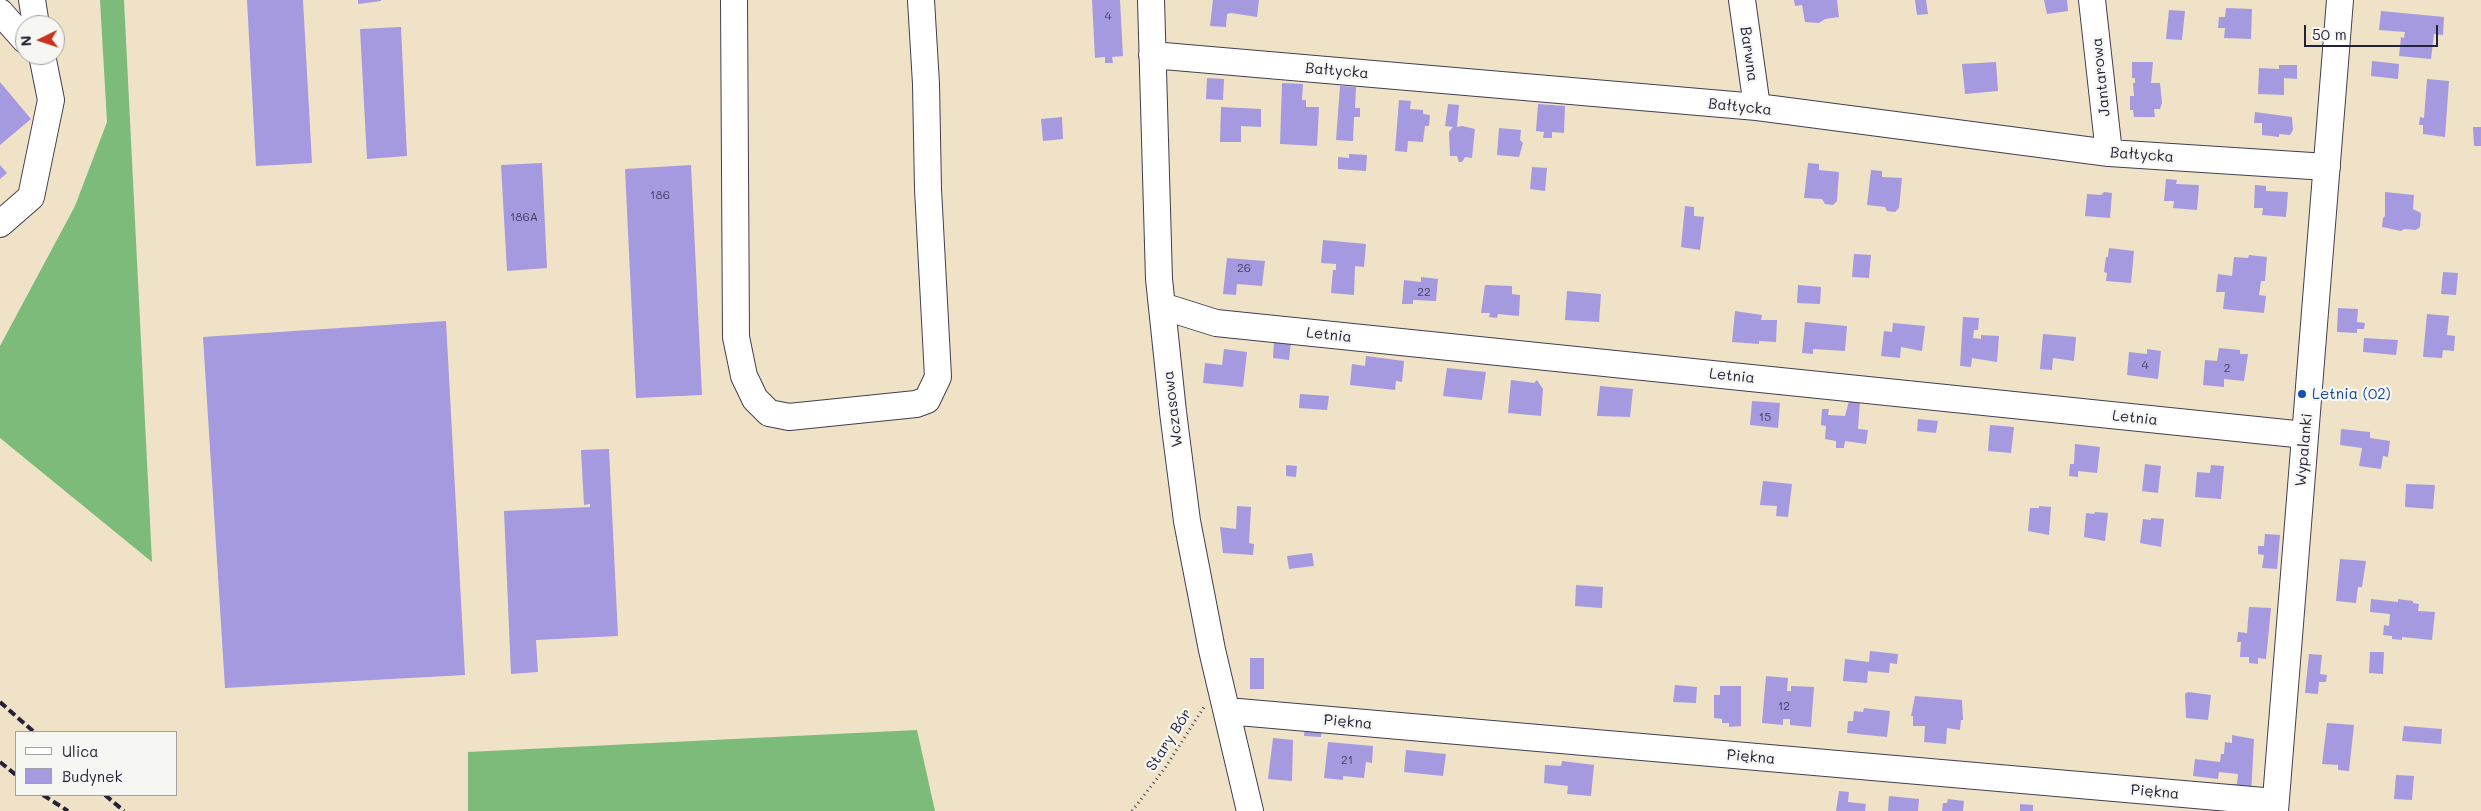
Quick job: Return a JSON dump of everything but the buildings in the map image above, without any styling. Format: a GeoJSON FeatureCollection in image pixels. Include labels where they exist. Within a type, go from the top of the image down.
{"type":"FeatureCollection","features":[{"type":"Feature","properties":{"kind":"street"},"geometry":{"type":"LineString","coordinates":[[32,0],[34,15]]}},
{"type":"Feature","properties":{"kind":"street"},"geometry":{"type":"LineString","coordinates":[[734,0],[736,337],[744,376],[755,399],[769,412],[789,417],[916,404],[927,400],[938,377],[920,0]]}},
{"type":"Feature","properties":{"kind":"street","name":"Wczasowa"},"geometry":{"type":"LineString","coordinates":[[1151,0],[1162,306],[1187,521],[1212,650],[1216,709],[1250,811]]}},
{"type":"Feature","properties":{"kind":"street","name":"Barwna"},"geometry":{"type":"LineString","coordinates":[[1742,0],[1756,108]]}},
{"type":"Feature","properties":{"kind":"street","name":"Jantarowa"},"geometry":{"type":"LineString","coordinates":[[2092,0],[2109,153]]}},
{"type":"Feature","properties":{"kind":"street","name":"Wypalanki"},"geometry":{"type":"LineString","coordinates":[[2275,807],[2340,0]]}},
{"type":"Feature","properties":{"kind":"street"},"geometry":{"type":"LineString","coordinates":[[0,12],[15,29]]}},
{"type":"Feature","properties":{"kind":"street","name":"Bałtycka"},"geometry":{"type":"LineString","coordinates":[[1152,56],[1756,108],[2109,153],[2327,167]]}},
{"type":"Feature","properties":{"kind":"street"},"geometry":{"type":"LineString","coordinates":[[0,224],[32,197],[51,100],[43,65]]}},
{"type":"Feature","properties":{"kind":"street","name":"Letnia"},"geometry":{"type":"LineString","coordinates":[[1162,306],[1216,323],[2305,435]]}},
{"type":"Feature","properties":{"kind":"street","name":"Piękna"},"geometry":{"type":"LineString","coordinates":[[1216,709],[2275,807]]}},
{"type":"Feature","properties":{"kind":"path","name":"Stary Bór"},"geometry":{"type":"LineString","coordinates":[[1132,811],[1165,768],[1216,709]]}},
{"type":"Feature","properties":{"kind":"green space"},"geometry":{"type":"Polygon","coordinates":[[[100,0],[124,0],[152,562],[0,438],[0,346],[75,206],[107,122],[100,0]]]}},
{"type":"Feature","properties":{"kind":"green space"},"geometry":{"type":"Polygon","coordinates":[[[917,730],[935,811],[468,811],[468,752],[917,730]]]}},
{"type":"Feature","properties":{"kind":"railway"},"geometry":{"type":"LineString","coordinates":[[0,702],[33,731]]}},
{"type":"Feature","properties":{"kind":"railway"},"geometry":{"type":"LineString","coordinates":[[0,762],[15,774]]}},
{"type":"Feature","properties":{"kind":"railway"},"geometry":{"type":"LineString","coordinates":[[45,796],[68,811]]}},
{"type":"Feature","properties":{"kind":"railway"},"geometry":{"type":"LineString","coordinates":[[106,796],[124,811]]}},
{"type":"Feature","properties":{"kind":"place","name":"Letnia (02)"},"geometry":{"type":"Point","coordinates":[2302,394]}}]}
